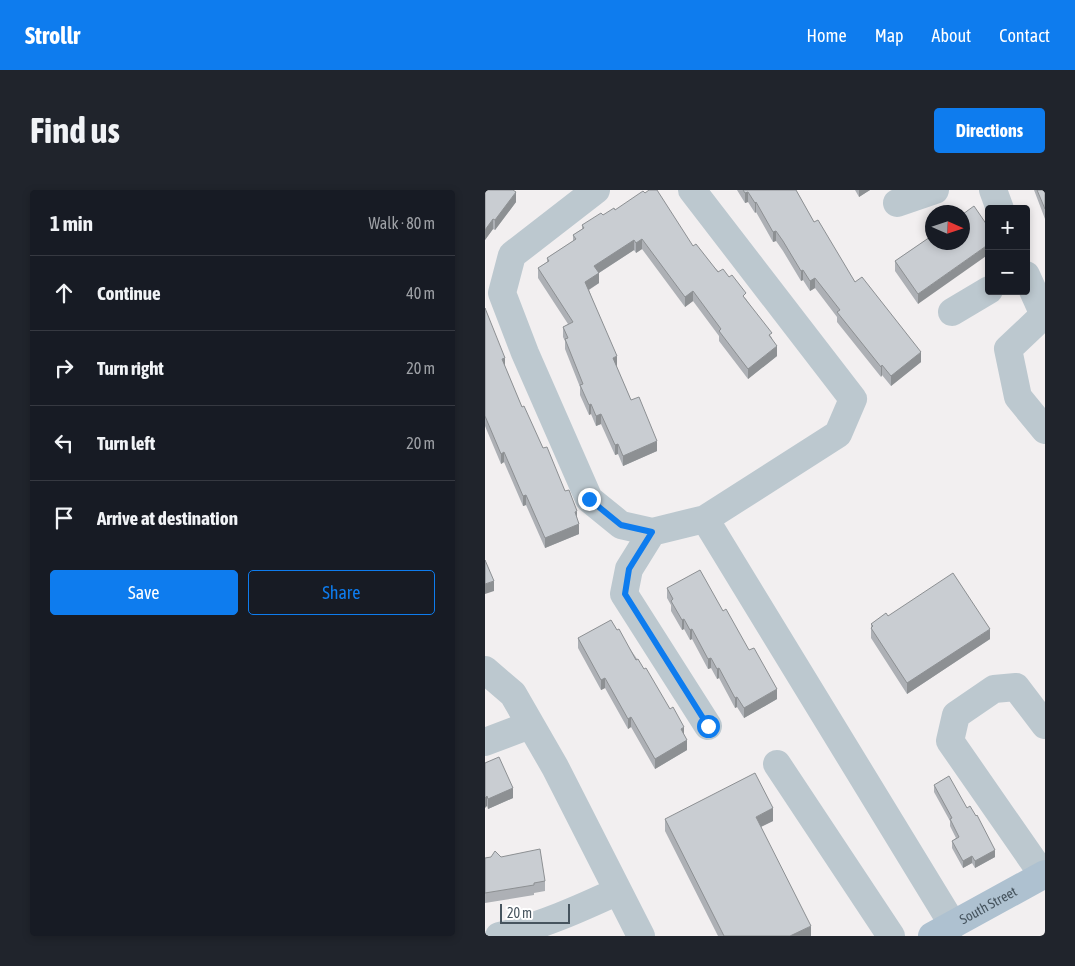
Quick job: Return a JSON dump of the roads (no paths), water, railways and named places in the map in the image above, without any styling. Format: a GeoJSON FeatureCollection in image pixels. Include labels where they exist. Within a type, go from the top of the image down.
{"type":"FeatureCollection","features":[{"type":"Feature","properties":{"kind":"main road","name":"South Street"},"geometry":{"type":"LineString","coordinates":[[942,930],[1044,875]]}},
{"type":"Feature","properties":{"kind":"street"},"geometry":{"type":"LineString","coordinates":[[596,190],[512,255],[502,293],[525,353],[589,499],[621,525],[652,532],[705,519],[838,434],[853,399],[692,190]]}},
{"type":"Feature","properties":{"kind":"street"},"geometry":{"type":"LineString","coordinates":[[897,203],[935,190]]}},
{"type":"Feature","properties":{"kind":"street"},"geometry":{"type":"LineString","coordinates":[[993,190],[999,205]]}},
{"type":"Feature","properties":{"kind":"street"},"geometry":{"type":"LineString","coordinates":[[1030,284],[1044,314],[1008,349],[1018,397],[1045,430]]}},
{"type":"Feature","properties":{"kind":"street"},"geometry":{"type":"LineString","coordinates":[[952,312],[985,292]]}},
{"type":"Feature","properties":{"kind":"street"},"geometry":{"type":"LineString","coordinates":[[705,519],[942,930]]}},
{"type":"Feature","properties":{"kind":"street"},"geometry":{"type":"LineString","coordinates":[[652,532],[629,569],[625,594],[708,726]]}},
{"type":"Feature","properties":{"kind":"street"},"geometry":{"type":"LineString","coordinates":[[485,670],[513,694],[555,768],[641,936]]}},
{"type":"Feature","properties":{"kind":"street"},"geometry":{"type":"LineString","coordinates":[[1044,875],[950,741],[956,715],[994,689],[1017,687],[1045,726]]}},
{"type":"Feature","properties":{"kind":"street"},"geometry":{"type":"LineString","coordinates":[[485,742],[530,725]]}},
{"type":"Feature","properties":{"kind":"street"},"geometry":{"type":"LineString","coordinates":[[777,764],[891,936]]}},
{"type":"Feature","properties":{"kind":"street"},"geometry":{"type":"LineString","coordinates":[[499,936],[526,930],[563,916],[618,891]]}}]}
